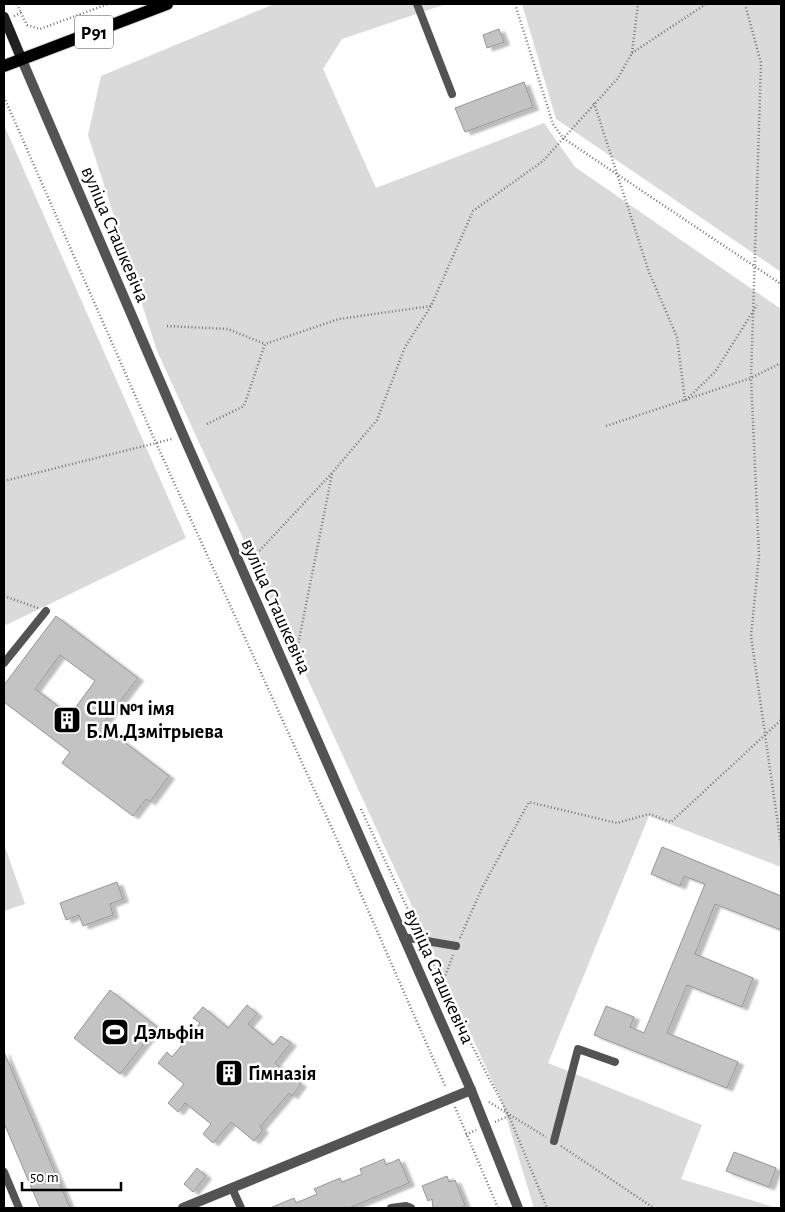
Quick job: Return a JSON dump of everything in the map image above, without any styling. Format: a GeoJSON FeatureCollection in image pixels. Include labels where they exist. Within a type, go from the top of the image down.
{"type":"FeatureCollection","features":[{"type":"Feature","properties":{"kind":"main road","name":"Р91"},"geometry":{"type":"LineString","coordinates":[[4,66],[167,4]]}},
{"type":"Feature","properties":{"kind":"main road","name":"вуліца Сташкевіча"},"geometry":{"type":"LineString","coordinates":[[4,19],[22,60]]}},
{"type":"Feature","properties":{"kind":"street","name":"вуліца Сташкевіча"},"geometry":{"type":"LineString","coordinates":[[22,60],[184,437],[471,1090],[518,1208]]}},
{"type":"Feature","properties":{"kind":"street"},"geometry":{"type":"LineString","coordinates":[[183,1208],[471,1090]]}},
{"type":"Feature","properties":{"kind":"lane"},"geometry":{"type":"LineString","coordinates":[[417,4],[452,94]]}},
{"type":"Feature","properties":{"kind":"lane"},"geometry":{"type":"LineString","coordinates":[[4,664],[46,611]]}},
{"type":"Feature","properties":{"kind":"lane"},"geometry":{"type":"LineString","coordinates":[[403,937],[456,946]]}},
{"type":"Feature","properties":{"kind":"lane"},"geometry":{"type":"LineString","coordinates":[[554,1141],[578,1049],[615,1062]]}},
{"type":"Feature","properties":{"kind":"lane"},"geometry":{"type":"LineString","coordinates":[[4,1172],[19,1208]]}},
{"type":"Feature","properties":{"kind":"lane"},"geometry":{"type":"LineString","coordinates":[[232,1188],[241,1208]]}},
{"type":"Feature","properties":{"kind":"lane"},"geometry":{"type":"LineString","coordinates":[[391,1208],[406,1206],[411,1208]]}},
{"type":"Feature","properties":{"kind":"path"},"geometry":{"type":"LineString","coordinates":[[17,4],[27,25],[40,29],[108,4]]}},
{"type":"Feature","properties":{"kind":"path"},"geometry":{"type":"LineString","coordinates":[[516,4],[553,124],[563,138],[781,284]]}},
{"type":"Feature","properties":{"kind":"path"},"geometry":{"type":"LineString","coordinates":[[248,563],[332,473],[377,420],[405,347],[431,306],[473,211],[543,161],[618,78],[632,53],[638,4]]}},
{"type":"Feature","properties":{"kind":"path"},"geometry":{"type":"LineString","coordinates":[[632,53],[706,4]]}},
{"type":"Feature","properties":{"kind":"path"},"geometry":{"type":"LineString","coordinates":[[745,4],[761,63],[755,309],[751,378],[759,555],[751,636],[781,846]]}},
{"type":"Feature","properties":{"kind":"path"},"geometry":{"type":"LineString","coordinates":[[4,19],[21,13]]}},
{"type":"Feature","properties":{"kind":"path"},"geometry":{"type":"LineString","coordinates":[[4,97],[156,444],[335,836],[498,1208]]}},
{"type":"Feature","properties":{"kind":"path"},"geometry":{"type":"LineString","coordinates":[[594,103],[649,272],[677,337],[685,401]]}},
{"type":"Feature","properties":{"kind":"path"},"geometry":{"type":"LineString","coordinates":[[685,401],[715,372],[757,305]]}},
{"type":"Feature","properties":{"kind":"path"},"geometry":{"type":"LineString","coordinates":[[166,326],[228,329],[265,344],[339,319],[431,306]]}},
{"type":"Feature","properties":{"kind":"path"},"geometry":{"type":"LineString","coordinates":[[207,424],[244,406],[265,344]]}},
{"type":"Feature","properties":{"kind":"path"},"geometry":{"type":"LineString","coordinates":[[606,426],[751,378],[781,363]]}},
{"type":"Feature","properties":{"kind":"path"},"geometry":{"type":"LineString","coordinates":[[4,481],[184,437]]}},
{"type":"Feature","properties":{"kind":"path"},"geometry":{"type":"LineString","coordinates":[[294,663],[332,473]]}},
{"type":"Feature","properties":{"kind":"path"},"geometry":{"type":"LineString","coordinates":[[4,596],[46,611]]}},
{"type":"Feature","properties":{"kind":"path"},"geometry":{"type":"LineString","coordinates":[[442,983],[482,888],[528,802],[617,823],[648,814],[671,822],[766,737],[781,720]]}},
{"type":"Feature","properties":{"kind":"path"},"geometry":{"type":"LineString","coordinates":[[422,940],[509,1116],[547,1208]]}},
{"type":"Feature","properties":{"kind":"path"},"geometry":{"type":"LineString","coordinates":[[466,1135],[509,1116]]}},
{"type":"Feature","properties":{"kind":"path"},"geometry":{"type":"LineString","coordinates":[[509,1116],[554,1141],[654,1208]]}},
{"type":"Feature","properties":{"kind":"shaded area"},"geometry":{"type":"Polygon","coordinates":[[[274,4],[446,4],[342,39],[323,69],[376,188],[544,123],[575,167],[781,309],[781,867],[649,816],[548,1063],[702,1125],[681,1179],[777,1208],[534,1208],[501,1100],[157,351],[88,135],[101,76],[274,4]]]}},
{"type":"Feature","properties":{"kind":"shaded area"},"geometry":{"type":"Polygon","coordinates":[[[522,4],[781,4],[781,272],[556,119],[522,4]]]}},
{"type":"Feature","properties":{"kind":"shaded area"},"geometry":{"type":"Polygon","coordinates":[[[4,125],[186,538],[4,626],[4,125]]]}},
{"type":"Feature","properties":{"kind":"shaded area"},"geometry":{"type":"Polygon","coordinates":[[[4,844],[25,904],[4,911],[4,844]]]}},
{"type":"Feature","properties":{"kind":"building"},"geometry":{"type":"Polygon","coordinates":[[[499,29],[504,42],[487,48],[483,35],[499,29]]]}},
{"type":"Feature","properties":{"kind":"building"},"geometry":{"type":"Polygon","coordinates":[[[524,82],[533,107],[465,132],[455,108],[524,82]]]}},
{"type":"Feature","properties":{"kind":"building","name":"СШ №1 імя Б.М.Дзмітрыева"},"geometry":{"type":"Polygon","coordinates":[[[56,616],[138,678],[102,725],[169,776],[150,802],[146,799],[133,816],[62,763],[70,752],[4,702],[4,685],[56,616]],[[60,655],[35,689],[70,715],[95,681],[60,655]]]}},
{"type":"Feature","properties":{"kind":"building"},"geometry":{"type":"Polygon","coordinates":[[[662,847],[781,896],[781,930],[715,904],[695,954],[753,978],[742,1007],[687,985],[667,1033],[738,1062],[727,1088],[594,1035],[606,1006],[634,1017],[630,1027],[644,1033],[705,884],[684,876],[680,886],[651,874],[662,847]]]}},
{"type":"Feature","properties":{"kind":"building"},"geometry":{"type":"Polygon","coordinates":[[[117,882],[123,899],[110,904],[113,915],[83,926],[79,915],[66,920],[60,903],[117,882]]]}},
{"type":"Feature","properties":{"kind":"building","name":"Дэльфін"},"geometry":{"type":"Polygon","coordinates":[[[110,990],[157,1027],[120,1074],[74,1038],[110,990]]]}},
{"type":"Feature","properties":{"kind":"building","name":"Гімназія"},"geometry":{"type":"Polygon","coordinates":[[[247,1005],[257,1014],[248,1024],[273,1045],[281,1036],[291,1043],[275,1063],[301,1084],[292,1096],[289,1093],[260,1127],[263,1130],[254,1141],[231,1122],[213,1143],[203,1134],[211,1124],[185,1103],[178,1112],[168,1103],[184,1084],[158,1063],[167,1052],[172,1057],[200,1023],[193,1018],[203,1007],[228,1028],[247,1005]]]}},
{"type":"Feature","properties":{"kind":"building"},"geometry":{"type":"Polygon","coordinates":[[[4,1052],[70,1208],[40,1208],[4,1123],[4,1052]]]}},
{"type":"Feature","properties":{"kind":"building"},"geometry":{"type":"Polygon","coordinates":[[[734,1152],[776,1168],[769,1187],[726,1171],[734,1152]]]}},
{"type":"Feature","properties":{"kind":"building"},"geometry":{"type":"Polygon","coordinates":[[[384,1159],[386,1165],[399,1159],[409,1183],[349,1208],[270,1208],[294,1198],[296,1203],[317,1194],[314,1189],[340,1178],[342,1182],[362,1174],[360,1169],[384,1159]]]}},
{"type":"Feature","properties":{"kind":"building"},"geometry":{"type":"Polygon","coordinates":[[[197,1168],[206,1176],[193,1192],[184,1184],[197,1168]]]}},
{"type":"Feature","properties":{"kind":"building"},"geometry":{"type":"Polygon","coordinates":[[[447,1176],[449,1182],[455,1180],[465,1205],[461,1208],[433,1208],[432,1199],[428,1201],[422,1186],[447,1176]]]}},
{"type":"Feature","properties":{"kind":"place","name":"СШ №1 імя Б.М.Дзмітрыева"},"geometry":{"type":"Point","coordinates":[67,720]}},
{"type":"Feature","properties":{"kind":"place","name":"Дэльфін"},"geometry":{"type":"Point","coordinates":[115,1032]}},
{"type":"Feature","properties":{"kind":"place","name":"Гімназія"},"geometry":{"type":"Point","coordinates":[229,1073]}}]}
